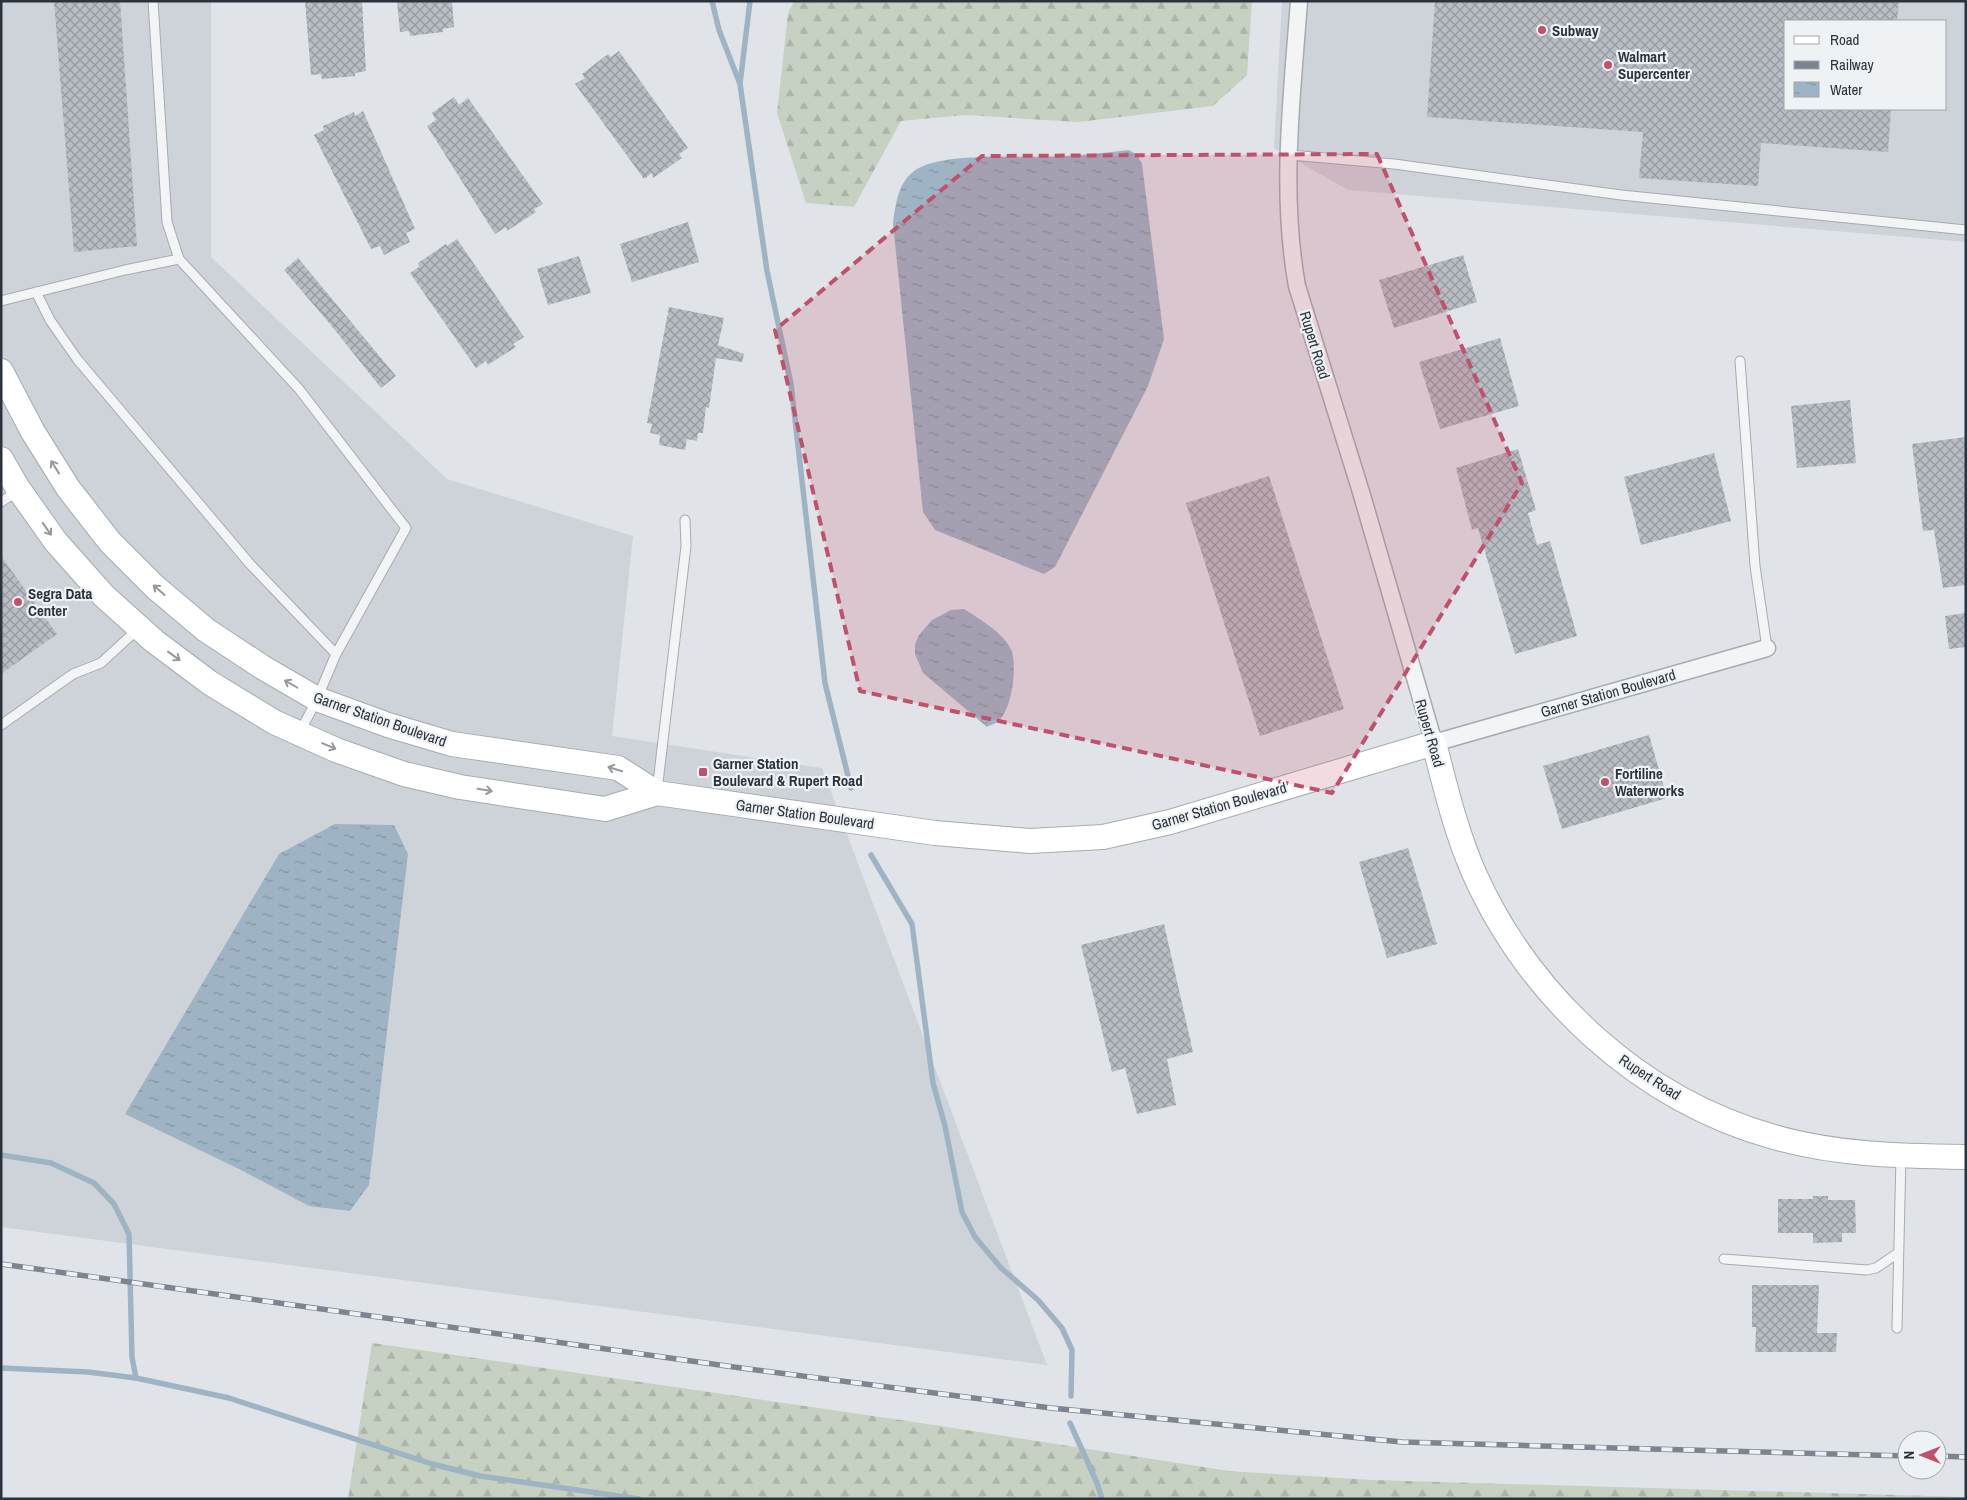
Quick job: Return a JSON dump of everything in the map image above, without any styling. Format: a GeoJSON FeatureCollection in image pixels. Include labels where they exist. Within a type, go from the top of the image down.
{"type":"FeatureCollection","features":[{"type":"Feature","properties":{"kind":"street","name":"Rupert Road"},"geometry":{"type":"LineString","coordinates":[[1299,1],[1288,202],[1291,254],[1297,286],[1361,492],[1456,822],[1474,871],[1494,914],[1528,966],[1555,999],[1603,1045],[1672,1094],[1734,1123],[1774,1137],[1834,1150],[1901,1156],[1966,1157]]}},
{"type":"Feature","properties":{"kind":"street","name":"Garner Station Boulevard"},"geometry":{"type":"LineString","coordinates":[[1,371],[33,432],[68,488],[110,542],[155,587],[206,630],[262,667],[317,699],[388,725],[452,744],[618,768],[657,794]]}},
{"type":"Feature","properties":{"kind":"street","name":"Garner Station Boulevard"},"geometry":{"type":"LineString","coordinates":[[1,459],[10,496],[56,542],[104,596],[154,641],[210,683],[274,722],[336,750],[404,774],[460,787],[605,809],[657,794],[935,833],[1030,841],[1103,837],[1170,822],[1434,743],[1767,648]]}},
{"type":"Feature","properties":{"kind":"lane"},"geometry":{"type":"LineString","coordinates":[[153,1],[167,222],[179,259],[299,389],[406,528],[336,654],[317,699],[299,734]]}},
{"type":"Feature","properties":{"kind":"lane"},"geometry":{"type":"LineString","coordinates":[[1290,155],[1394,164],[1621,195],[1966,230]]}},
{"type":"Feature","properties":{"kind":"lane"},"geometry":{"type":"LineString","coordinates":[[1,301],[179,259]]}},
{"type":"Feature","properties":{"kind":"lane"},"geometry":{"type":"LineString","coordinates":[[36,292],[50,320],[77,358],[250,564],[336,654]]}},
{"type":"Feature","properties":{"kind":"lane"},"geometry":{"type":"LineString","coordinates":[[1740,362],[1755,566],[1767,648]]}},
{"type":"Feature","properties":{"kind":"lane"},"geometry":{"type":"LineString","coordinates":[[657,794],[686,546],[684,520]]}},
{"type":"Feature","properties":{"kind":"lane"},"geometry":{"type":"LineString","coordinates":[[1,725],[73,674],[101,663],[139,628]]}},
{"type":"Feature","properties":{"kind":"lane"},"geometry":{"type":"LineString","coordinates":[[1897,1328],[1901,1156]]}},
{"type":"Feature","properties":{"kind":"lane"},"geometry":{"type":"LineString","coordinates":[[1724,1259],[1867,1270],[1876,1268],[1898,1253]]}},
{"type":"Feature","properties":{"kind":"highlighted area"},"geometry":{"type":"Polygon","coordinates":[[[1377,154],[1522,483],[1332,793],[860,691],[775,330],[982,156],[1377,154]]]}},
{"type":"Feature","properties":{"kind":"shaded area"},"geometry":{"type":"Polygon","coordinates":[[[1,1],[211,1],[211,257],[447,479],[633,536],[612,736],[822,768],[1047,1365],[1,1227],[1,1]]]}},
{"type":"Feature","properties":{"kind":"shaded area"},"geometry":{"type":"Polygon","coordinates":[[[1282,1],[1966,1],[1966,242],[1348,190],[1274,148],[1282,1]]]}},
{"type":"Feature","properties":{"kind":"green space"},"geometry":{"type":"Polygon","coordinates":[[[794,1],[1252,1],[1247,75],[1213,106],[1078,122],[965,115],[901,121],[854,207],[806,203],[777,113],[788,13],[794,1]]]}},
{"type":"Feature","properties":{"kind":"green space"},"geometry":{"type":"Polygon","coordinates":[[[372,1343],[921,1423],[1229,1471],[1372,1480],[1966,1497],[1966,1499],[348,1499],[372,1343]]]}},
{"type":"Feature","properties":{"kind":"water"},"geometry":{"type":"Polygon","coordinates":[[[1129,150],[1137,155],[1142,164],[1164,339],[1148,386],[1055,567],[1044,574],[935,530],[923,512],[893,224],[896,203],[904,182],[913,172],[925,165],[940,161],[978,157],[1059,157],[1129,150]]]}},
{"type":"Feature","properties":{"kind":"water"},"geometry":{"type":"Polygon","coordinates":[[[964,609],[998,633],[1012,652],[1014,668],[1010,700],[1002,717],[987,727],[923,673],[915,654],[915,644],[919,635],[932,620],[951,610],[964,609]]]}},
{"type":"Feature","properties":{"kind":"water"},"geometry":{"type":"Polygon","coordinates":[[[335,824],[394,825],[408,854],[369,1185],[350,1211],[309,1206],[243,1171],[125,1114],[279,854],[335,824]]]}},
{"type":"Feature","properties":{"kind":"building"},"geometry":{"type":"Polygon","coordinates":[[[54,1],[120,1],[137,246],[74,252],[54,1]]]}},
{"type":"Feature","properties":{"kind":"building"},"geometry":{"type":"Polygon","coordinates":[[[305,1],[362,1],[366,71],[355,73],[355,76],[322,79],[321,74],[311,75],[305,1]]]}},
{"type":"Feature","properties":{"kind":"building"},"geometry":{"type":"Polygon","coordinates":[[[397,1],[452,1],[454,27],[443,29],[443,32],[410,36],[409,31],[400,32],[397,1]]]}},
{"type":"Feature","properties":{"kind":"building","name":"Walmart Supercenter"},"geometry":{"type":"Polygon","coordinates":[[[1435,1],[1899,1],[1897,20],[1784,20],[1784,110],[1891,110],[1888,152],[1761,143],[1758,186],[1639,178],[1643,132],[1427,117],[1435,1]]]}},
{"type":"Feature","properties":{"kind":"building"},"geometry":{"type":"Polygon","coordinates":[[[619,51],[688,148],[679,154],[682,158],[653,178],[652,173],[644,179],[575,84],[585,78],[582,74],[608,54],[611,57],[619,51]]]}},
{"type":"Feature","properties":{"kind":"building"},"geometry":{"type":"Polygon","coordinates":[[[454,97],[459,105],[468,98],[543,204],[534,209],[536,212],[507,231],[506,227],[495,234],[427,126],[436,120],[432,113],[454,97]]]}},
{"type":"Feature","properties":{"kind":"building"},"geometry":{"type":"Polygon","coordinates":[[[363,111],[415,229],[406,233],[410,242],[384,255],[380,246],[371,249],[314,135],[324,130],[323,126],[354,112],[355,116],[363,111]]]}},
{"type":"Feature","properties":{"kind":"building"},"geometry":{"type":"Polygon","coordinates":[[[688,222],[699,262],[632,282],[620,244],[688,222]]]}},
{"type":"Feature","properties":{"kind":"building"},"geometry":{"type":"Polygon","coordinates":[[[457,239],[524,337],[513,344],[516,347],[488,365],[486,361],[476,368],[410,273],[419,267],[418,263],[446,244],[447,246],[457,239]]]}},
{"type":"Feature","properties":{"kind":"building"},"geometry":{"type":"Polygon","coordinates":[[[1463,255],[1477,302],[1394,328],[1379,280],[1463,255]]]}},
{"type":"Feature","properties":{"kind":"building"},"geometry":{"type":"Polygon","coordinates":[[[579,256],[591,293],[548,305],[537,269],[579,256]]]}},
{"type":"Feature","properties":{"kind":"building"},"geometry":{"type":"Polygon","coordinates":[[[298,258],[396,376],[381,388],[284,270],[298,258]]]}},
{"type":"Feature","properties":{"kind":"building"},"geometry":{"type":"Polygon","coordinates":[[[669,307],[724,318],[718,345],[744,354],[742,362],[716,358],[709,408],[706,407],[703,433],[698,433],[697,441],[687,439],[685,450],[659,445],[660,435],[650,433],[652,424],[647,423],[669,307]]]}},
{"type":"Feature","properties":{"kind":"building"},"geometry":{"type":"Polygon","coordinates":[[[1500,338],[1519,406],[1440,429],[1419,362],[1500,338]]]}},
{"type":"Feature","properties":{"kind":"building"},"geometry":{"type":"Polygon","coordinates":[[[1850,400],[1856,463],[1797,468],[1791,406],[1850,400]]]}},
{"type":"Feature","properties":{"kind":"building"},"geometry":{"type":"Polygon","coordinates":[[[1966,437],[1966,585],[1943,588],[1934,530],[1923,531],[1912,444],[1966,437]]]}},
{"type":"Feature","properties":{"kind":"building"},"geometry":{"type":"Polygon","coordinates":[[[1518,449],[1536,510],[1528,513],[1537,545],[1550,541],[1577,636],[1515,654],[1478,528],[1472,530],[1456,468],[1518,449]]]}},
{"type":"Feature","properties":{"kind":"building"},"geometry":{"type":"Polygon","coordinates":[[[1714,453],[1731,521],[1641,545],[1624,477],[1714,453]]]}},
{"type":"Feature","properties":{"kind":"building"},"geometry":{"type":"Polygon","coordinates":[[[1269,476],[1344,709],[1260,736],[1186,503],[1269,476]]]}},
{"type":"Feature","properties":{"kind":"building","name":"Segra Data Center"},"geometry":{"type":"Polygon","coordinates":[[[1,556],[57,634],[1,674],[1,556]]]}},
{"type":"Feature","properties":{"kind":"building"},"geometry":{"type":"Polygon","coordinates":[[[1966,613],[1966,647],[1949,649],[1945,616],[1966,613]]]}},
{"type":"Feature","properties":{"kind":"building","name":"Fortiline Waterworks"},"geometry":{"type":"Polygon","coordinates":[[[1649,735],[1667,798],[1562,829],[1543,766],[1649,735]]]}},
{"type":"Feature","properties":{"kind":"building"},"geometry":{"type":"Polygon","coordinates":[[[1408,848],[1437,944],[1387,958],[1359,862],[1408,848]]]}},
{"type":"Feature","properties":{"kind":"building"},"geometry":{"type":"Polygon","coordinates":[[[1164,924],[1193,1052],[1167,1059],[1176,1105],[1137,1114],[1125,1068],[1112,1072],[1081,945],[1164,924]]]}},
{"type":"Feature","properties":{"kind":"building"},"geometry":{"type":"Polygon","coordinates":[[[1813,1196],[1828,1196],[1828,1200],[1855,1200],[1856,1233],[1842,1233],[1842,1242],[1813,1243],[1813,1233],[1778,1233],[1778,1199],[1813,1199],[1813,1196]]]}},
{"type":"Feature","properties":{"kind":"building"},"geometry":{"type":"Polygon","coordinates":[[[1752,1285],[1819,1285],[1817,1333],[1837,1333],[1836,1352],[1755,1352],[1756,1327],[1752,1327],[1752,1285]]]}},
{"type":"Feature","properties":{"kind":"waterway"},"geometry":{"type":"LineString","coordinates":[[712,1],[719,30],[740,84],[767,271],[791,384],[825,683],[851,788]]}},
{"type":"Feature","properties":{"kind":"waterway"},"geometry":{"type":"LineString","coordinates":[[740,84],[750,1]]}},
{"type":"Feature","properties":{"kind":"waterway"},"geometry":{"type":"LineString","coordinates":[[871,855],[912,924],[933,1083],[945,1126],[962,1212],[975,1237],[1001,1268],[1038,1300],[1062,1328],[1072,1350],[1071,1396]]}},
{"type":"Feature","properties":{"kind":"waterway"},"geometry":{"type":"LineString","coordinates":[[1,1155],[51,1163],[94,1183],[114,1204],[129,1234],[132,1357],[136,1378]]}},
{"type":"Feature","properties":{"kind":"waterway"},"geometry":{"type":"LineString","coordinates":[[1,1368],[88,1372],[136,1378],[229,1398],[432,1464],[480,1476],[639,1499]]}},
{"type":"Feature","properties":{"kind":"waterway"},"geometry":{"type":"LineString","coordinates":[[1070,1423],[1097,1483],[1102,1499]]}},
{"type":"Feature","properties":{"kind":"railway"},"geometry":{"type":"LineString","coordinates":[[1,1264],[741,1368],[1051,1408],[1402,1442],[1897,1456]]}},
{"type":"Feature","properties":{"kind":"railway"},"geometry":{"type":"LineString","coordinates":[[1947,1456],[1966,1457]]}},
{"type":"Feature","properties":{"kind":"place","name":"Subway"},"geometry":{"type":"Point","coordinates":[1542,30]}},
{"type":"Feature","properties":{"kind":"place","name":"Walmart Supercenter"},"geometry":{"type":"Point","coordinates":[1608,65]}},
{"type":"Feature","properties":{"kind":"place","name":"Segra Data Center"},"geometry":{"type":"Point","coordinates":[18,602]}},
{"type":"Feature","properties":{"kind":"place","name":"Garner Station Boulevard & Rupert Road"},"geometry":{"type":"Point","coordinates":[703,772]}},
{"type":"Feature","properties":{"kind":"place","name":"Fortiline Waterworks"},"geometry":{"type":"Point","coordinates":[1605,782]}}]}
